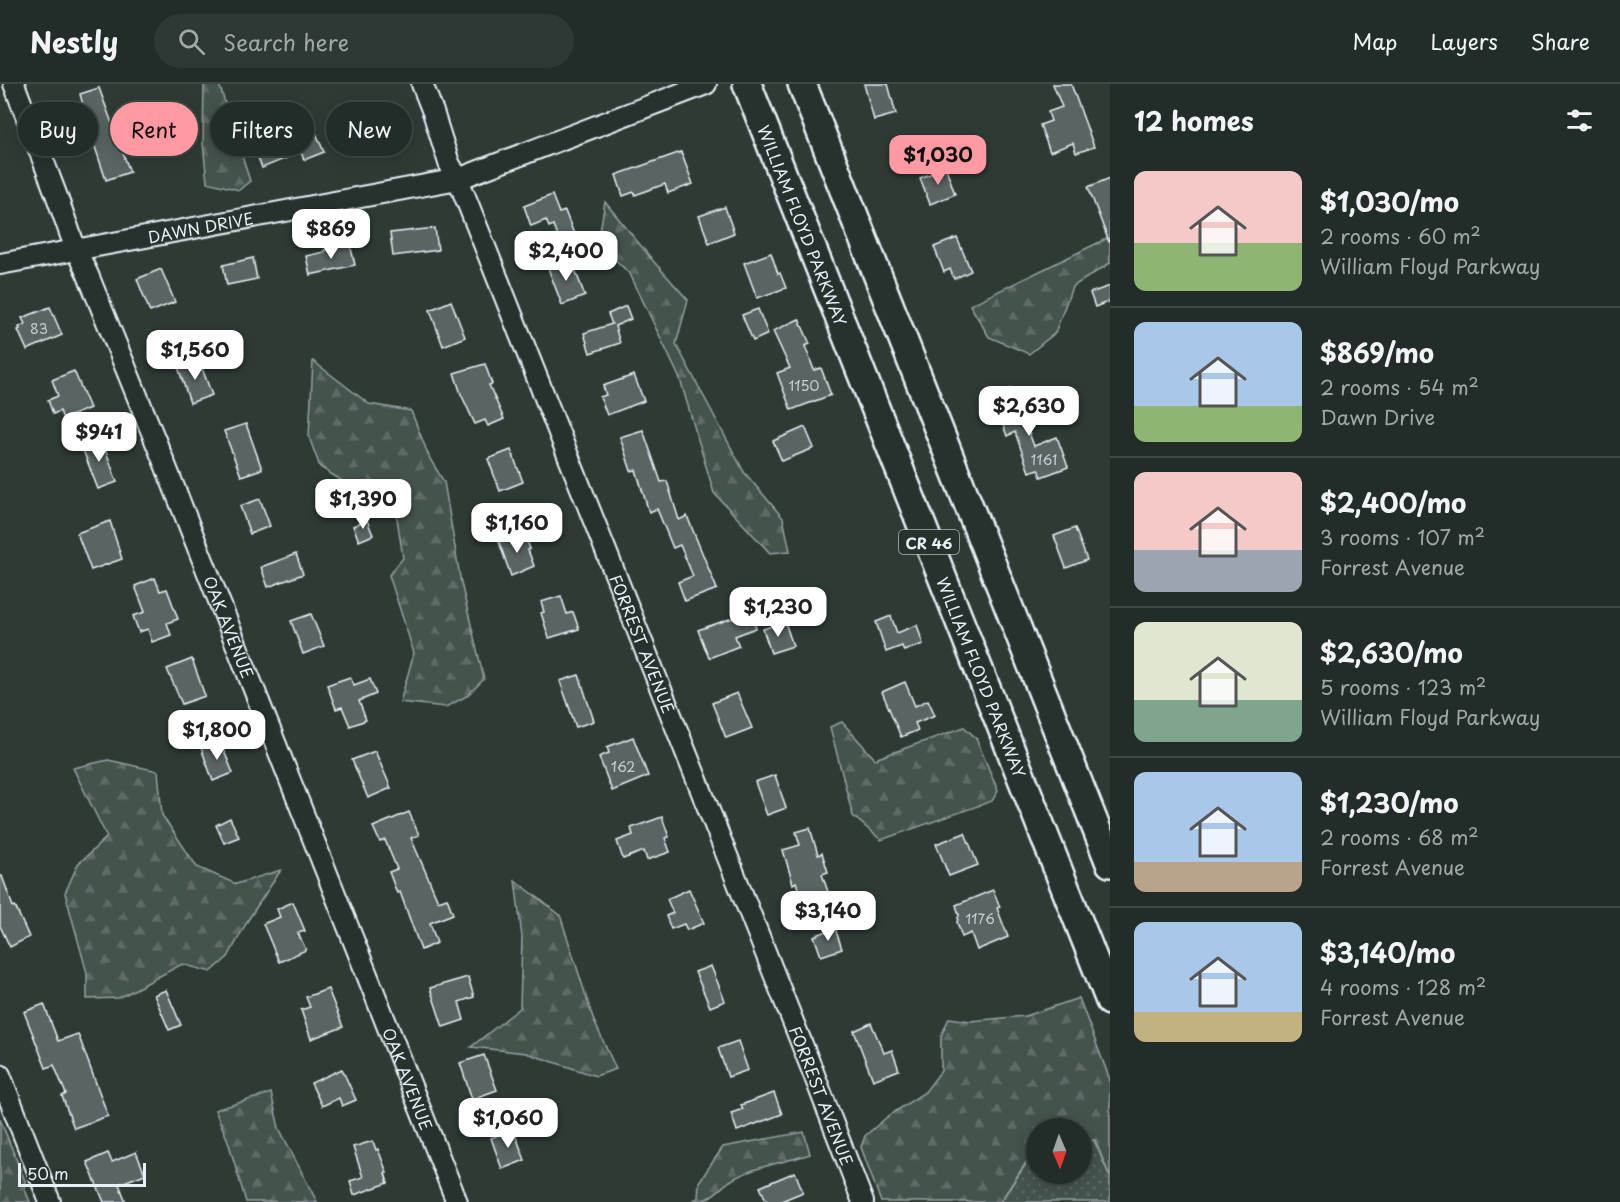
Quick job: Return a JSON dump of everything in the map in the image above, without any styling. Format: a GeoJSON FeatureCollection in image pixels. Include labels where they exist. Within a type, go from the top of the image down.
{"type":"FeatureCollection","features":[{"type":"Feature","properties":{"kind":"highway","name":"WILLIAM FLOYD PARKWAY"},"geometry":{"type":"LineString","coordinates":[[747,84],[1110,1001]]}},
{"type":"Feature","properties":{"kind":"highway","name":"CR 46"},"geometry":{"type":"LineString","coordinates":[[802,84],[1110,863]]}},
{"type":"Feature","properties":{"kind":"street","name":"OAK AVENUE"},"geometry":{"type":"LineString","coordinates":[[14,84],[76,250],[164,462],[457,1202]]}},
{"type":"Feature","properties":{"kind":"street","name":"FORREST AVENUE"},"geometry":{"type":"LineString","coordinates":[[422,84],[449,163],[458,179],[863,1202]]}},
{"type":"Feature","properties":{"kind":"street","name":"DAWN DRIVE"},"geometry":{"type":"LineString","coordinates":[[0,264],[458,179],[706,84]]}},
{"type":"Feature","properties":{"kind":"street"},"geometry":{"type":"LineString","coordinates":[[0,1075],[50,1202]]}},
{"type":"Feature","properties":{"kind":"green space"},"geometry":{"type":"Polygon","coordinates":[[[204,84],[219,84],[225,102],[210,102],[210,156],[242,156],[250,181],[239,190],[207,182],[203,143],[204,84]]]}},
{"type":"Feature","properties":{"kind":"green space"},"geometry":{"type":"Polygon","coordinates":[[[605,202],[688,300],[676,344],[744,472],[783,518],[790,551],[770,553],[714,493],[680,379],[630,274],[598,243],[605,202]]]}},
{"type":"Feature","properties":{"kind":"green space"},"geometry":{"type":"Polygon","coordinates":[[[1110,237],[1110,263],[1072,287],[1055,333],[1029,354],[989,337],[970,305],[1110,237]]]}},
{"type":"Feature","properties":{"kind":"green space"},"geometry":{"type":"Polygon","coordinates":[[[313,361],[369,404],[411,411],[430,459],[444,482],[461,583],[484,679],[467,696],[446,707],[400,702],[414,653],[389,575],[403,558],[395,505],[360,492],[320,467],[309,437],[313,361]]]}},
{"type":"Feature","properties":{"kind":"green space"},"geometry":{"type":"Polygon","coordinates":[[[842,722],[875,759],[964,727],[976,738],[998,791],[992,801],[881,840],[853,816],[830,727],[842,722]]]}},
{"type":"Feature","properties":{"kind":"green space"},"geometry":{"type":"Polygon","coordinates":[[[108,760],[158,771],[162,815],[197,867],[236,884],[281,870],[248,920],[228,957],[211,972],[182,964],[119,998],[87,999],[87,973],[65,893],[78,864],[107,837],[73,768],[108,760]]]}},
{"type":"Feature","properties":{"kind":"green space"},"geometry":{"type":"Polygon","coordinates":[[[515,880],[560,915],[594,1021],[616,1069],[596,1076],[526,1053],[471,1047],[520,1008],[522,937],[515,880]]]}},
{"type":"Feature","properties":{"kind":"green space"},"geometry":{"type":"Polygon","coordinates":[[[1079,998],[1110,1080],[1110,1177],[1095,1140],[1092,1140],[1092,1118],[1026,1118],[1026,1163],[1000,1202],[881,1202],[861,1147],[865,1136],[887,1117],[925,1092],[941,1071],[941,1036],[949,1018],[970,1021],[1026,1016],[1079,998]]]}},
{"type":"Feature","properties":{"kind":"green space"},"geometry":{"type":"Polygon","coordinates":[[[271,1093],[279,1128],[317,1202],[246,1202],[228,1141],[215,1110],[271,1093]]]}},
{"type":"Feature","properties":{"kind":"green space"},"geometry":{"type":"Polygon","coordinates":[[[0,1119],[25,1181],[25,1190],[30,1202],[0,1202],[0,1119]]]}},
{"type":"Feature","properties":{"kind":"green space"},"geometry":{"type":"Polygon","coordinates":[[[804,1132],[810,1154],[748,1172],[730,1181],[707,1198],[690,1202],[698,1198],[699,1182],[723,1147],[804,1132]]]}},
{"type":"Feature","properties":{"kind":"green space"},"geometry":{"type":"Polygon","coordinates":[[[1092,1140],[1094,1140],[1110,1177],[1110,1202],[1000,1202],[1026,1164],[1026,1184],[1092,1184],[1092,1140]]]}},
{"type":"Feature","properties":{"kind":"building"},"geometry":{"type":"Polygon","coordinates":[[[864,84],[888,84],[896,114],[874,120],[864,84]]]}},
{"type":"Feature","properties":{"kind":"building"},"geometry":{"type":"Polygon","coordinates":[[[1053,84],[1071,84],[1094,147],[1076,153],[1073,143],[1050,152],[1040,125],[1051,121],[1048,112],[1062,107],[1053,84]]]}},
{"type":"Feature","properties":{"kind":"building"},"geometry":{"type":"Polygon","coordinates":[[[99,88],[110,118],[110,156],[124,156],[130,172],[106,180],[98,156],[98,102],[82,102],[80,94],[99,88]]]}},
{"type":"Feature","properties":{"kind":"building"},"geometry":{"type":"Polygon","coordinates":[[[316,133],[324,152],[314,156],[314,134],[316,133]]]}},
{"type":"Feature","properties":{"kind":"building"},"geometry":{"type":"Polygon","coordinates":[[[681,152],[693,184],[668,193],[665,184],[635,195],[634,192],[623,196],[616,175],[681,152]]]}},
{"type":"Feature","properties":{"kind":"building"},"geometry":{"type":"Polygon","coordinates":[[[257,156],[291,156],[262,168],[257,156]]]}},
{"type":"Feature","properties":{"kind":"building"},"geometry":{"type":"Polygon","coordinates":[[[302,156],[314,156],[304,160],[302,156]]]}},
{"type":"Feature","properties":{"kind":"building"},"geometry":{"type":"Polygon","coordinates":[[[946,168],[955,194],[930,204],[920,178],[946,168]]]}},
{"type":"Feature","properties":{"kind":"building"},"geometry":{"type":"Polygon","coordinates":[[[1110,178],[1110,241],[1109,242],[1088,187],[1110,178]]]}},
{"type":"Feature","properties":{"kind":"building"},"geometry":{"type":"Polygon","coordinates":[[[552,195],[559,213],[565,211],[576,239],[561,245],[553,225],[549,227],[546,220],[531,226],[524,206],[552,195]]]}},
{"type":"Feature","properties":{"kind":"building"},"geometry":{"type":"Polygon","coordinates":[[[725,207],[734,233],[709,243],[699,216],[725,207]]]}},
{"type":"Feature","properties":{"kind":"building"},"geometry":{"type":"Polygon","coordinates":[[[435,228],[438,250],[393,256],[390,233],[435,228]]]}},
{"type":"Feature","properties":{"kind":"building"},"geometry":{"type":"Polygon","coordinates":[[[957,238],[971,271],[954,279],[950,269],[944,272],[934,247],[957,238]]]}},
{"type":"Feature","properties":{"kind":"building"},"geometry":{"type":"Polygon","coordinates":[[[350,244],[355,265],[310,275],[306,256],[350,244]]]}},
{"type":"Feature","properties":{"kind":"building"},"geometry":{"type":"Polygon","coordinates":[[[771,253],[778,274],[780,273],[786,288],[757,298],[744,263],[771,253]]]}},
{"type":"Feature","properties":{"kind":"building"},"geometry":{"type":"Polygon","coordinates":[[[253,258],[257,279],[227,285],[223,265],[253,258]]]}},
{"type":"Feature","properties":{"kind":"building"},"geometry":{"type":"Polygon","coordinates":[[[571,259],[585,296],[562,305],[548,268],[571,259]]]}},
{"type":"Feature","properties":{"kind":"building"},"geometry":{"type":"Polygon","coordinates":[[[161,269],[175,302],[150,312],[137,279],[161,269]]]}},
{"type":"Feature","properties":{"kind":"building"},"geometry":{"type":"Polygon","coordinates":[[[1110,286],[1110,301],[1095,307],[1090,293],[1110,286]]]}},
{"type":"Feature","properties":{"kind":"building"},"geometry":{"type":"Polygon","coordinates":[[[451,301],[465,337],[443,346],[430,310],[451,301]]]}},
{"type":"Feature","properties":{"kind":"building"},"geometry":{"type":"Polygon","coordinates":[[[626,306],[631,319],[615,326],[620,343],[590,353],[584,333],[612,324],[608,314],[626,306]]]}},
{"type":"Feature","properties":{"kind":"building"},"geometry":{"type":"Polygon","coordinates":[[[50,307],[62,335],[27,350],[18,330],[25,324],[22,318],[50,307]]]}},
{"type":"Feature","properties":{"kind":"building"},"geometry":{"type":"Polygon","coordinates":[[[758,309],[768,334],[753,341],[742,315],[758,309]]]}},
{"type":"Feature","properties":{"kind":"building"},"geometry":{"type":"Polygon","coordinates":[[[799,319],[810,344],[805,346],[814,370],[821,368],[831,395],[791,410],[777,373],[790,368],[773,331],[799,319]]]}},
{"type":"Feature","properties":{"kind":"building"},"geometry":{"type":"Polygon","coordinates":[[[199,360],[212,395],[190,403],[178,367],[199,360]]]}},
{"type":"Feature","properties":{"kind":"building"},"geometry":{"type":"Polygon","coordinates":[[[485,364],[492,384],[489,385],[504,419],[488,426],[485,420],[475,424],[454,373],[485,364]]]}},
{"type":"Feature","properties":{"kind":"building"},"geometry":{"type":"Polygon","coordinates":[[[74,371],[90,408],[63,419],[60,411],[53,414],[48,400],[58,396],[52,380],[74,371]]]}},
{"type":"Feature","properties":{"kind":"building"},"geometry":{"type":"Polygon","coordinates":[[[634,375],[644,401],[607,415],[600,397],[606,395],[603,386],[634,375]]]}},
{"type":"Feature","properties":{"kind":"building"},"geometry":{"type":"Polygon","coordinates":[[[1012,388],[1034,446],[1057,437],[1068,467],[1041,477],[1038,469],[1029,472],[1015,432],[1007,436],[992,396],[1012,388]]]}},
{"type":"Feature","properties":{"kind":"building"},"geometry":{"type":"Polygon","coordinates":[[[246,424],[262,469],[241,476],[224,431],[246,424]]]}},
{"type":"Feature","properties":{"kind":"building"},"geometry":{"type":"Polygon","coordinates":[[[805,427],[814,448],[782,461],[773,441],[805,427]]]}},
{"type":"Feature","properties":{"kind":"building"},"geometry":{"type":"Polygon","coordinates":[[[643,430],[661,482],[667,481],[679,520],[687,516],[717,589],[685,601],[678,582],[693,576],[680,545],[673,548],[657,509],[649,512],[636,470],[631,471],[620,437],[643,430]]]}},
{"type":"Feature","properties":{"kind":"building"},"geometry":{"type":"Polygon","coordinates":[[[101,437],[117,482],[98,489],[81,445],[101,437]]]}},
{"type":"Feature","properties":{"kind":"building"},"geometry":{"type":"Polygon","coordinates":[[[511,450],[523,482],[500,491],[488,459],[511,450]]]}},
{"type":"Feature","properties":{"kind":"building"},"geometry":{"type":"Polygon","coordinates":[[[260,499],[270,526],[250,534],[240,506],[260,499]]]}},
{"type":"Feature","properties":{"kind":"building"},"geometry":{"type":"Polygon","coordinates":[[[367,520],[373,535],[359,541],[353,526],[367,520]]]}},
{"type":"Feature","properties":{"kind":"building"},"geometry":{"type":"Polygon","coordinates":[[[110,521],[122,559],[91,570],[77,533],[110,521]]]}},
{"type":"Feature","properties":{"kind":"building"},"geometry":{"type":"Polygon","coordinates":[[[1075,528],[1087,560],[1066,568],[1054,536],[1075,528]]]}},
{"type":"Feature","properties":{"kind":"building"},"geometry":{"type":"Polygon","coordinates":[[[524,532],[534,566],[511,576],[499,542],[524,532]]]}},
{"type":"Feature","properties":{"kind":"building"},"geometry":{"type":"Polygon","coordinates":[[[296,554],[303,574],[268,587],[261,567],[296,554]]]}},
{"type":"Feature","properties":{"kind":"building"},"geometry":{"type":"Polygon","coordinates":[[[155,578],[160,591],[167,589],[178,619],[167,623],[171,635],[152,642],[148,629],[139,632],[133,616],[145,612],[135,586],[155,578]]]}},
{"type":"Feature","properties":{"kind":"building"},"geometry":{"type":"Polygon","coordinates":[[[561,596],[567,614],[573,612],[579,629],[549,638],[541,613],[544,612],[541,602],[561,596]]]}},
{"type":"Feature","properties":{"kind":"building"},"geometry":{"type":"Polygon","coordinates":[[[750,612],[756,628],[735,636],[739,646],[709,658],[698,630],[750,612]]]}},
{"type":"Feature","properties":{"kind":"building"},"geometry":{"type":"Polygon","coordinates":[[[311,614],[324,646],[303,654],[291,621],[311,614]]]}},
{"type":"Feature","properties":{"kind":"building"},"geometry":{"type":"Polygon","coordinates":[[[891,616],[897,633],[917,625],[923,644],[904,651],[902,646],[886,652],[876,622],[891,616]]]}},
{"type":"Feature","properties":{"kind":"building"},"geometry":{"type":"Polygon","coordinates":[[[785,622],[793,646],[771,653],[763,629],[785,622]]]}},
{"type":"Feature","properties":{"kind":"building"},"geometry":{"type":"Polygon","coordinates":[[[192,659],[205,696],[182,704],[167,669],[192,659]]]}},
{"type":"Feature","properties":{"kind":"building"},"geometry":{"type":"Polygon","coordinates":[[[579,675],[594,721],[576,727],[560,681],[579,675]]]}},
{"type":"Feature","properties":{"kind":"building"},"geometry":{"type":"Polygon","coordinates":[[[350,677],[354,685],[370,679],[376,694],[359,701],[366,720],[350,726],[342,707],[336,709],[327,685],[350,677]]]}},
{"type":"Feature","properties":{"kind":"building"},"geometry":{"type":"Polygon","coordinates":[[[905,682],[915,706],[928,700],[935,715],[915,723],[918,730],[901,737],[882,692],[905,682]]]}},
{"type":"Feature","properties":{"kind":"building"},"geometry":{"type":"Polygon","coordinates":[[[737,693],[752,728],[726,738],[712,703],[737,693]]]}},
{"type":"Feature","properties":{"kind":"building"},"geometry":{"type":"Polygon","coordinates":[[[633,737],[648,776],[612,791],[599,757],[609,753],[607,747],[633,737]]]}},
{"type":"Feature","properties":{"kind":"building"},"geometry":{"type":"Polygon","coordinates":[[[220,741],[233,773],[213,781],[201,748],[220,741]]]}},
{"type":"Feature","properties":{"kind":"building"},"geometry":{"type":"Polygon","coordinates":[[[375,751],[391,788],[368,798],[352,760],[375,751]]]}},
{"type":"Feature","properties":{"kind":"building"},"geometry":{"type":"Polygon","coordinates":[[[775,775],[786,808],[767,815],[755,782],[775,775]]]}},
{"type":"Feature","properties":{"kind":"building"},"geometry":{"type":"Polygon","coordinates":[[[409,812],[419,835],[411,838],[438,901],[447,898],[453,914],[430,923],[437,943],[421,950],[400,892],[397,893],[389,872],[397,869],[385,840],[380,842],[373,827],[409,812]]]}},
{"type":"Feature","properties":{"kind":"building"},"geometry":{"type":"Polygon","coordinates":[[[662,817],[669,837],[665,838],[670,852],[647,860],[644,851],[623,859],[617,841],[633,835],[631,828],[662,817]]]}},
{"type":"Feature","properties":{"kind":"building"},"geometry":{"type":"Polygon","coordinates":[[[230,818],[239,837],[224,843],[216,825],[230,818]]]}},
{"type":"Feature","properties":{"kind":"building"},"geometry":{"type":"Polygon","coordinates":[[[810,828],[818,855],[822,853],[828,872],[822,874],[828,892],[802,901],[796,882],[793,884],[783,850],[800,845],[796,832],[810,828]]]}},
{"type":"Feature","properties":{"kind":"building"},"geometry":{"type":"Polygon","coordinates":[[[965,833],[978,865],[949,876],[936,844],[965,833]]]}},
{"type":"Feature","properties":{"kind":"building"},"geometry":{"type":"Polygon","coordinates":[[[0,876],[2,876],[13,907],[15,906],[29,937],[10,947],[0,926],[0,876]]]}},
{"type":"Feature","properties":{"kind":"building"},"geometry":{"type":"Polygon","coordinates":[[[689,889],[704,923],[687,930],[684,924],[671,929],[666,916],[673,913],[667,899],[689,889]]]}},
{"type":"Feature","properties":{"kind":"building"},"geometry":{"type":"Polygon","coordinates":[[[993,890],[1008,937],[977,950],[971,933],[962,937],[957,922],[959,915],[956,905],[993,890]]]}},
{"type":"Feature","properties":{"kind":"building"},"geometry":{"type":"Polygon","coordinates":[[[293,902],[305,931],[298,933],[306,950],[279,962],[263,924],[280,917],[277,909],[293,902]]]}},
{"type":"Feature","properties":{"kind":"building"},"geometry":{"type":"Polygon","coordinates":[[[835,928],[842,949],[821,956],[814,936],[835,928]]]}},
{"type":"Feature","properties":{"kind":"building"},"geometry":{"type":"Polygon","coordinates":[[[711,966],[725,1001],[710,1007],[695,972],[711,966]]]}},
{"type":"Feature","properties":{"kind":"building"},"geometry":{"type":"Polygon","coordinates":[[[468,977],[474,997],[459,1002],[464,1020],[443,1027],[430,988],[468,977]]]}},
{"type":"Feature","properties":{"kind":"building"},"geometry":{"type":"Polygon","coordinates":[[[328,989],[343,1027],[311,1039],[301,1010],[310,1007],[306,997],[328,989]]]}},
{"type":"Feature","properties":{"kind":"building"},"geometry":{"type":"Polygon","coordinates":[[[166,990],[181,1025],[169,1030],[154,995],[166,990]]]}},
{"type":"Feature","properties":{"kind":"building"},"geometry":{"type":"Polygon","coordinates":[[[44,1004],[58,1041],[78,1034],[108,1116],[74,1128],[62,1096],[66,1094],[54,1065],[46,1068],[24,1012],[44,1004]]]}},
{"type":"Feature","properties":{"kind":"building"},"geometry":{"type":"Polygon","coordinates":[[[871,1023],[884,1053],[892,1050],[899,1070],[873,1080],[854,1031],[871,1023]]]}},
{"type":"Feature","properties":{"kind":"building"},"geometry":{"type":"Polygon","coordinates":[[[738,1041],[748,1070],[728,1077],[718,1048],[738,1041]]]}},
{"type":"Feature","properties":{"kind":"building"},"geometry":{"type":"Polygon","coordinates":[[[484,1055],[497,1090],[472,1099],[460,1063],[484,1055]]]}},
{"type":"Feature","properties":{"kind":"building"},"geometry":{"type":"Polygon","coordinates":[[[342,1069],[356,1100],[342,1106],[339,1098],[322,1106],[311,1083],[342,1069]]]}},
{"type":"Feature","properties":{"kind":"building"},"geometry":{"type":"Polygon","coordinates":[[[774,1093],[782,1114],[737,1131],[731,1113],[743,1109],[741,1105],[774,1093]]]}},
{"type":"Feature","properties":{"kind":"building"},"geometry":{"type":"Polygon","coordinates":[[[513,1129],[525,1160],[502,1169],[491,1138],[513,1129]]]}},
{"type":"Feature","properties":{"kind":"building"},"geometry":{"type":"Polygon","coordinates":[[[373,1141],[387,1173],[385,1173],[388,1183],[354,1195],[350,1181],[363,1177],[353,1147],[373,1141]]]}},
{"type":"Feature","properties":{"kind":"building"},"geometry":{"type":"Polygon","coordinates":[[[136,1152],[145,1174],[119,1184],[126,1202],[104,1202],[87,1162],[108,1153],[112,1162],[136,1152]]]}},
{"type":"Feature","properties":{"kind":"building"},"geometry":{"type":"Polygon","coordinates":[[[795,1172],[803,1192],[779,1202],[767,1202],[760,1187],[795,1172]]]}}]}
